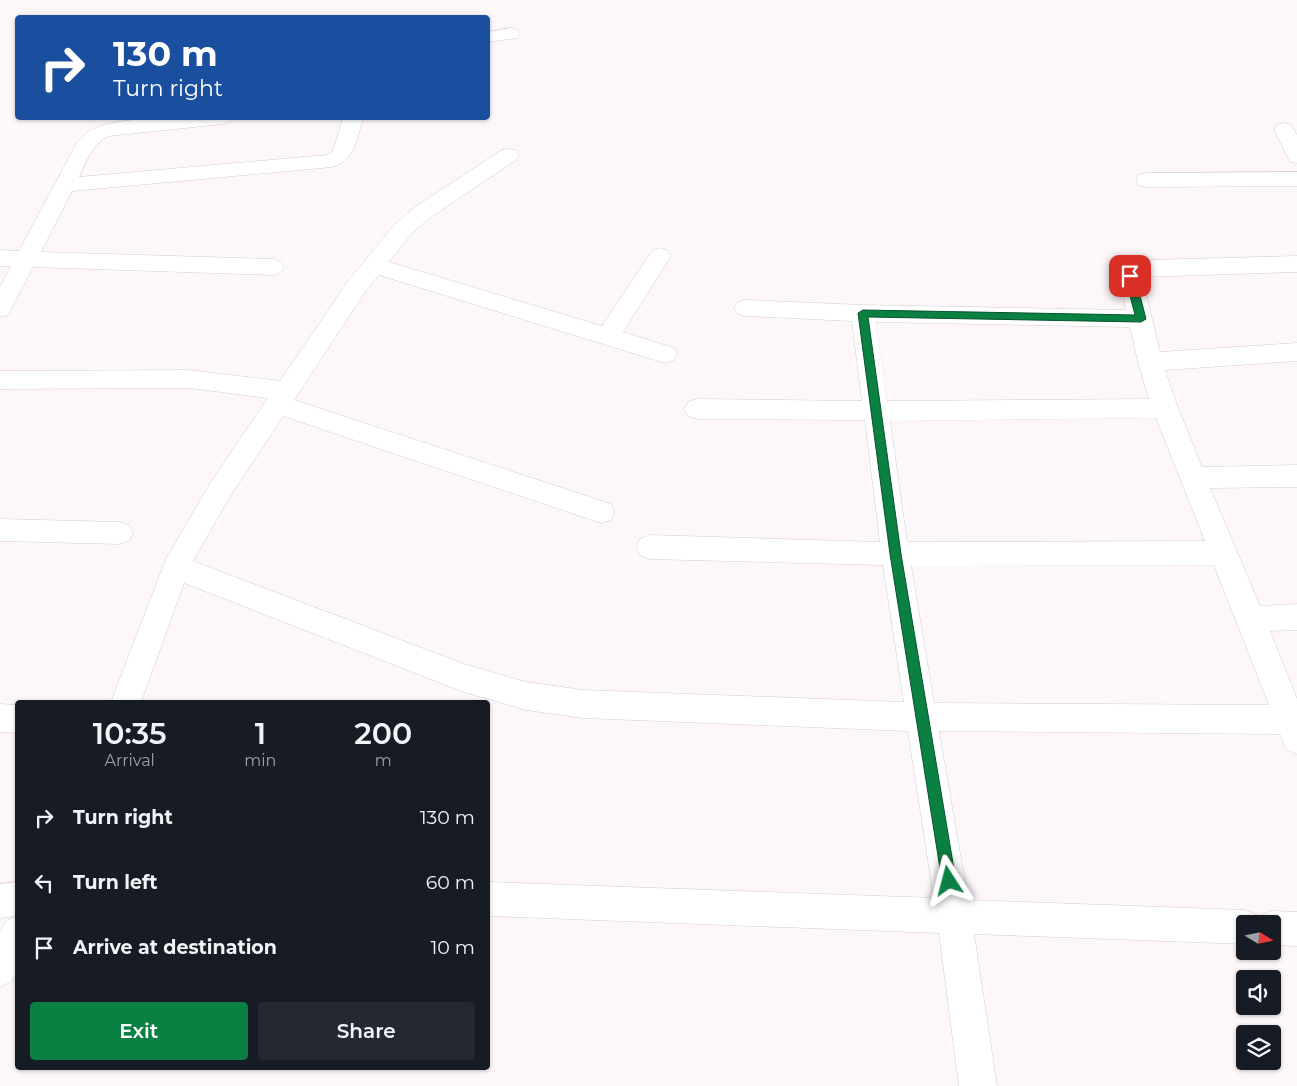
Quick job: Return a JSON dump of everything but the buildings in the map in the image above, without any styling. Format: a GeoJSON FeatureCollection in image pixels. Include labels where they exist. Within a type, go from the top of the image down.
{"type":"FeatureCollection","features":[{"type":"Feature","properties":{"kind":"street"},"geometry":{"type":"LineString","coordinates":[[490,37],[511,34]]}},
{"type":"Feature","properties":{"kind":"street"},"geometry":{"type":"LineString","coordinates":[[0,309],[85,145],[94,135],[105,130],[161,121],[181,120]]}},
{"type":"Feature","properties":{"kind":"street"},"geometry":{"type":"LineString","coordinates":[[65,185],[332,161],[342,154],[352,120]]}},
{"type":"Feature","properties":{"kind":"street"},"geometry":{"type":"LineString","coordinates":[[1284,129],[1297,157]]}},
{"type":"Feature","properties":{"kind":"street"},"geometry":{"type":"LineString","coordinates":[[127,700],[176,567],[220,490],[373,264],[404,228],[423,212],[509,155]]}},
{"type":"Feature","properties":{"kind":"street"},"geometry":{"type":"LineString","coordinates":[[1146,180],[1297,179]]}},
{"type":"Feature","properties":{"kind":"street"},"geometry":{"type":"LineString","coordinates":[[608,336],[660,256]]}},
{"type":"Feature","properties":{"kind":"street"},"geometry":{"type":"LineString","coordinates":[[0,258],[273,267]]}},
{"type":"Feature","properties":{"kind":"street"},"geometry":{"type":"LineString","coordinates":[[373,264],[665,354]]}},
{"type":"Feature","properties":{"kind":"street"},"geometry":{"type":"LineString","coordinates":[[176,567],[464,678],[526,696],[583,704],[923,718],[1293,729],[1251,619],[1165,408],[1150,362],[1130,276],[1134,270],[1147,268],[1297,264]]}},
{"type":"Feature","properties":{"kind":"street"},"geometry":{"type":"LineString","coordinates":[[746,308],[863,313],[1141,319]]}},
{"type":"Feature","properties":{"kind":"street"},"geometry":{"type":"LineString","coordinates":[[863,313],[878,411],[895,554],[923,718],[978,1086]]}},
{"type":"Feature","properties":{"kind":"street"},"geometry":{"type":"LineString","coordinates":[[1150,362],[1297,352]]}},
{"type":"Feature","properties":{"kind":"street"},"geometry":{"type":"LineString","coordinates":[[0,380],[189,379],[282,398],[601,512]]}},
{"type":"Feature","properties":{"kind":"street"},"geometry":{"type":"LineString","coordinates":[[697,409],[878,411],[1165,408]]}},
{"type":"Feature","properties":{"kind":"street"},"geometry":{"type":"LineString","coordinates":[[1194,478],[1297,476]]}},
{"type":"Feature","properties":{"kind":"street"},"geometry":{"type":"LineString","coordinates":[[0,530],[119,533]]}},
{"type":"Feature","properties":{"kind":"street"},"geometry":{"type":"LineString","coordinates":[[650,547],[895,554],[1223,553]]}},
{"type":"Feature","properties":{"kind":"street"},"geometry":{"type":"LineString","coordinates":[[1251,619],[1297,617]]}},
{"type":"Feature","properties":{"kind":"street"},"geometry":{"type":"LineString","coordinates":[[0,718],[15,719]]}},
{"type":"Feature","properties":{"kind":"street"},"geometry":{"type":"LineString","coordinates":[[0,901],[15,899]]}},
{"type":"Feature","properties":{"kind":"street"},"geometry":{"type":"LineString","coordinates":[[490,899],[1236,927]]}},
{"type":"Feature","properties":{"kind":"street"},"geometry":{"type":"LineString","coordinates":[[1281,928],[1297,929]]}},
{"type":"Feature","properties":{"kind":"street"},"geometry":{"type":"LineString","coordinates":[[0,970],[15,939]]}},
{"type":"Feature","properties":{"kind":"route"},"geometry":{"type":"LineString","coordinates":[[949,881],[895,554],[878,411],[863,313],[1141,319],[1130,276]]}}]}
